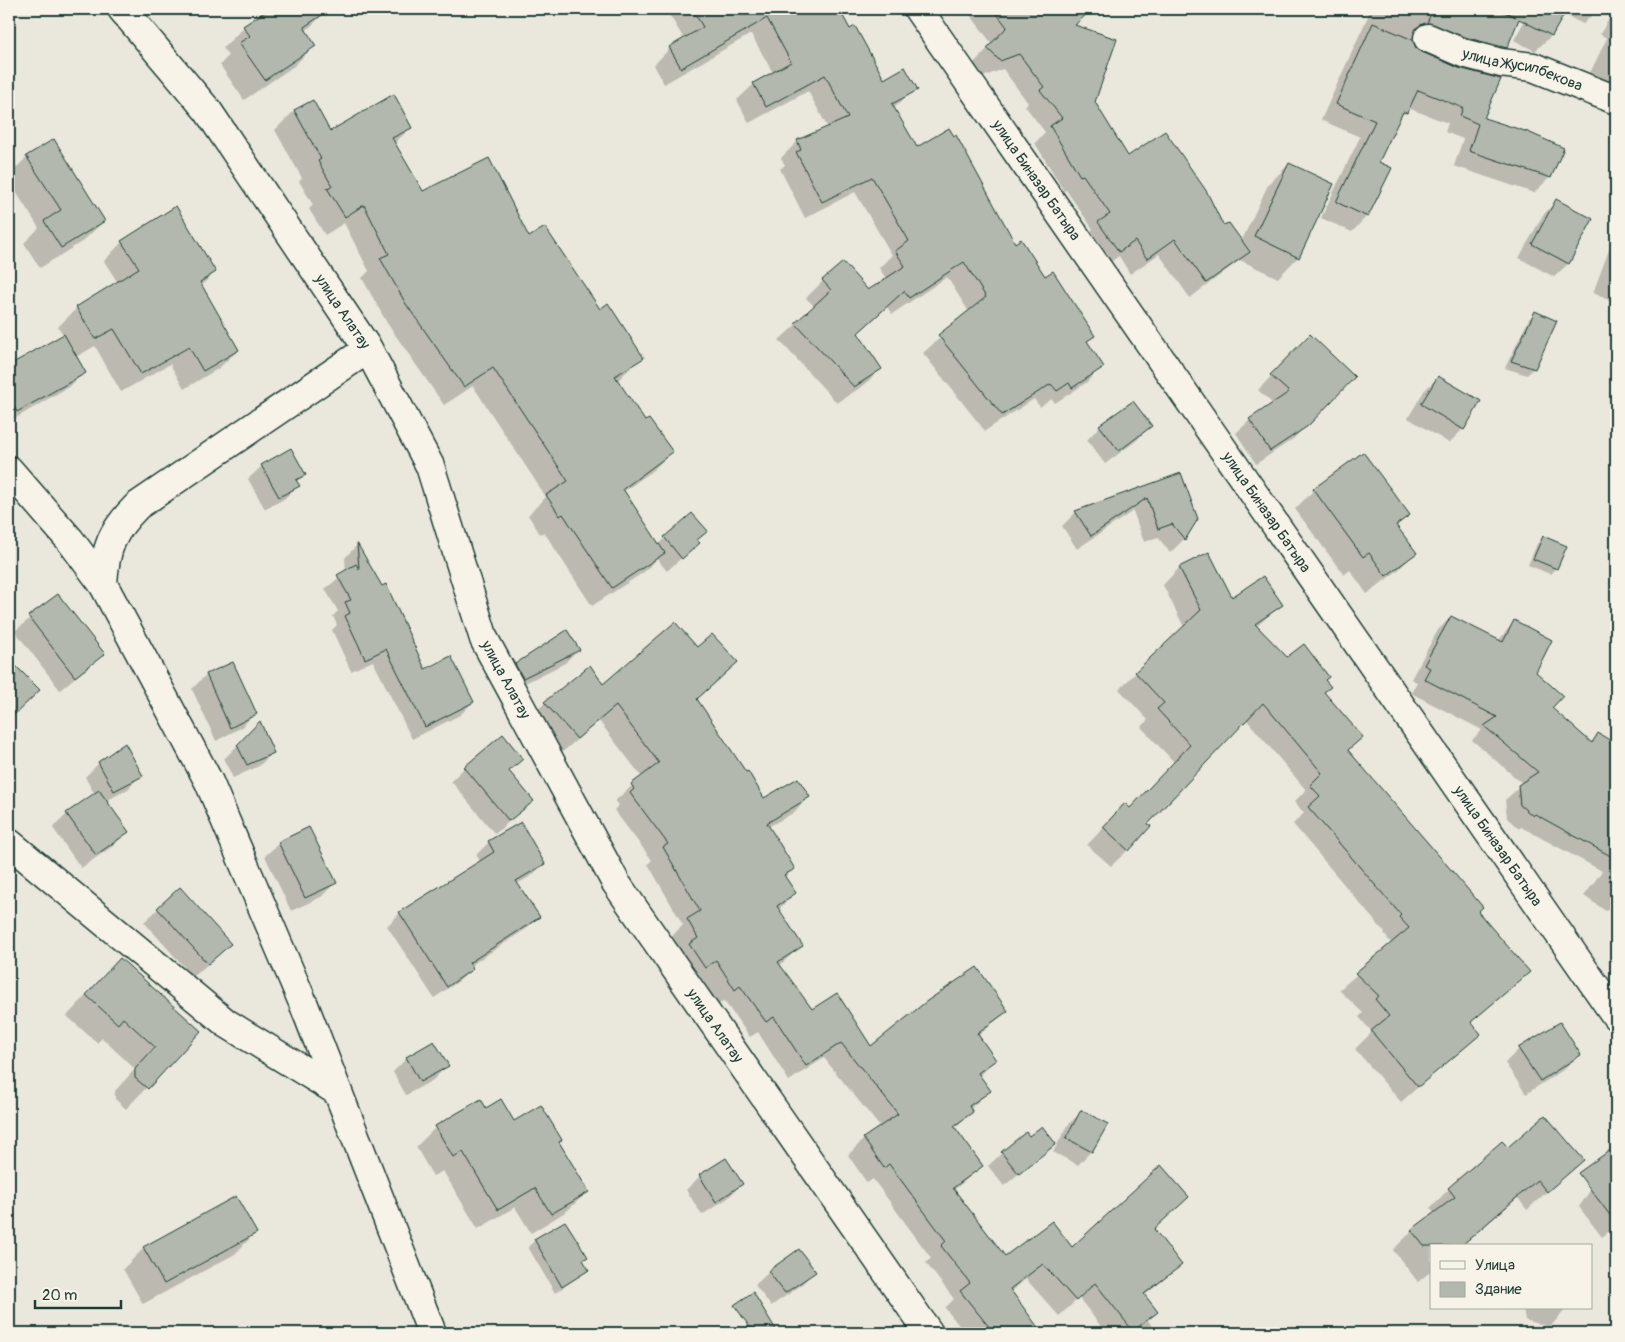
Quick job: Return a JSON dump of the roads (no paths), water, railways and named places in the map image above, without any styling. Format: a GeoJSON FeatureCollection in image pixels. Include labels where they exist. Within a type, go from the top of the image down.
{"type":"FeatureCollection","features":[{"type":"Feature","properties":{"kind":"street","name":"улица Алатау"},"geometry":{"type":"LineString","coordinates":[[122,9],[208,111],[368,349],[430,466],[484,639],[616,883],[929,1333]]}},
{"type":"Feature","properties":{"kind":"street","name":"улица Биназар Батыра"},"geometry":{"type":"LineString","coordinates":[[918,9],[1616,1016]]}},
{"type":"Feature","properties":{"kind":"street","name":"улица Жусипбекова"},"geometry":{"type":"LineString","coordinates":[[1428,38],[1463,53],[1501,63],[1539,69],[1616,100]]}},
{"type":"Feature","properties":{"kind":"street"},"geometry":{"type":"LineString","coordinates":[[103,584],[104,562],[109,541],[122,521],[137,506],[368,349]]}},
{"type":"Feature","properties":{"kind":"street"},"geometry":{"type":"LineString","coordinates":[[9,470],[70,540],[103,584],[209,782],[304,1005],[432,1333]]}},
{"type":"Feature","properties":{"kind":"street"},"geometry":{"type":"LineString","coordinates":[[9,843],[226,1023],[337,1091]]}}]}
